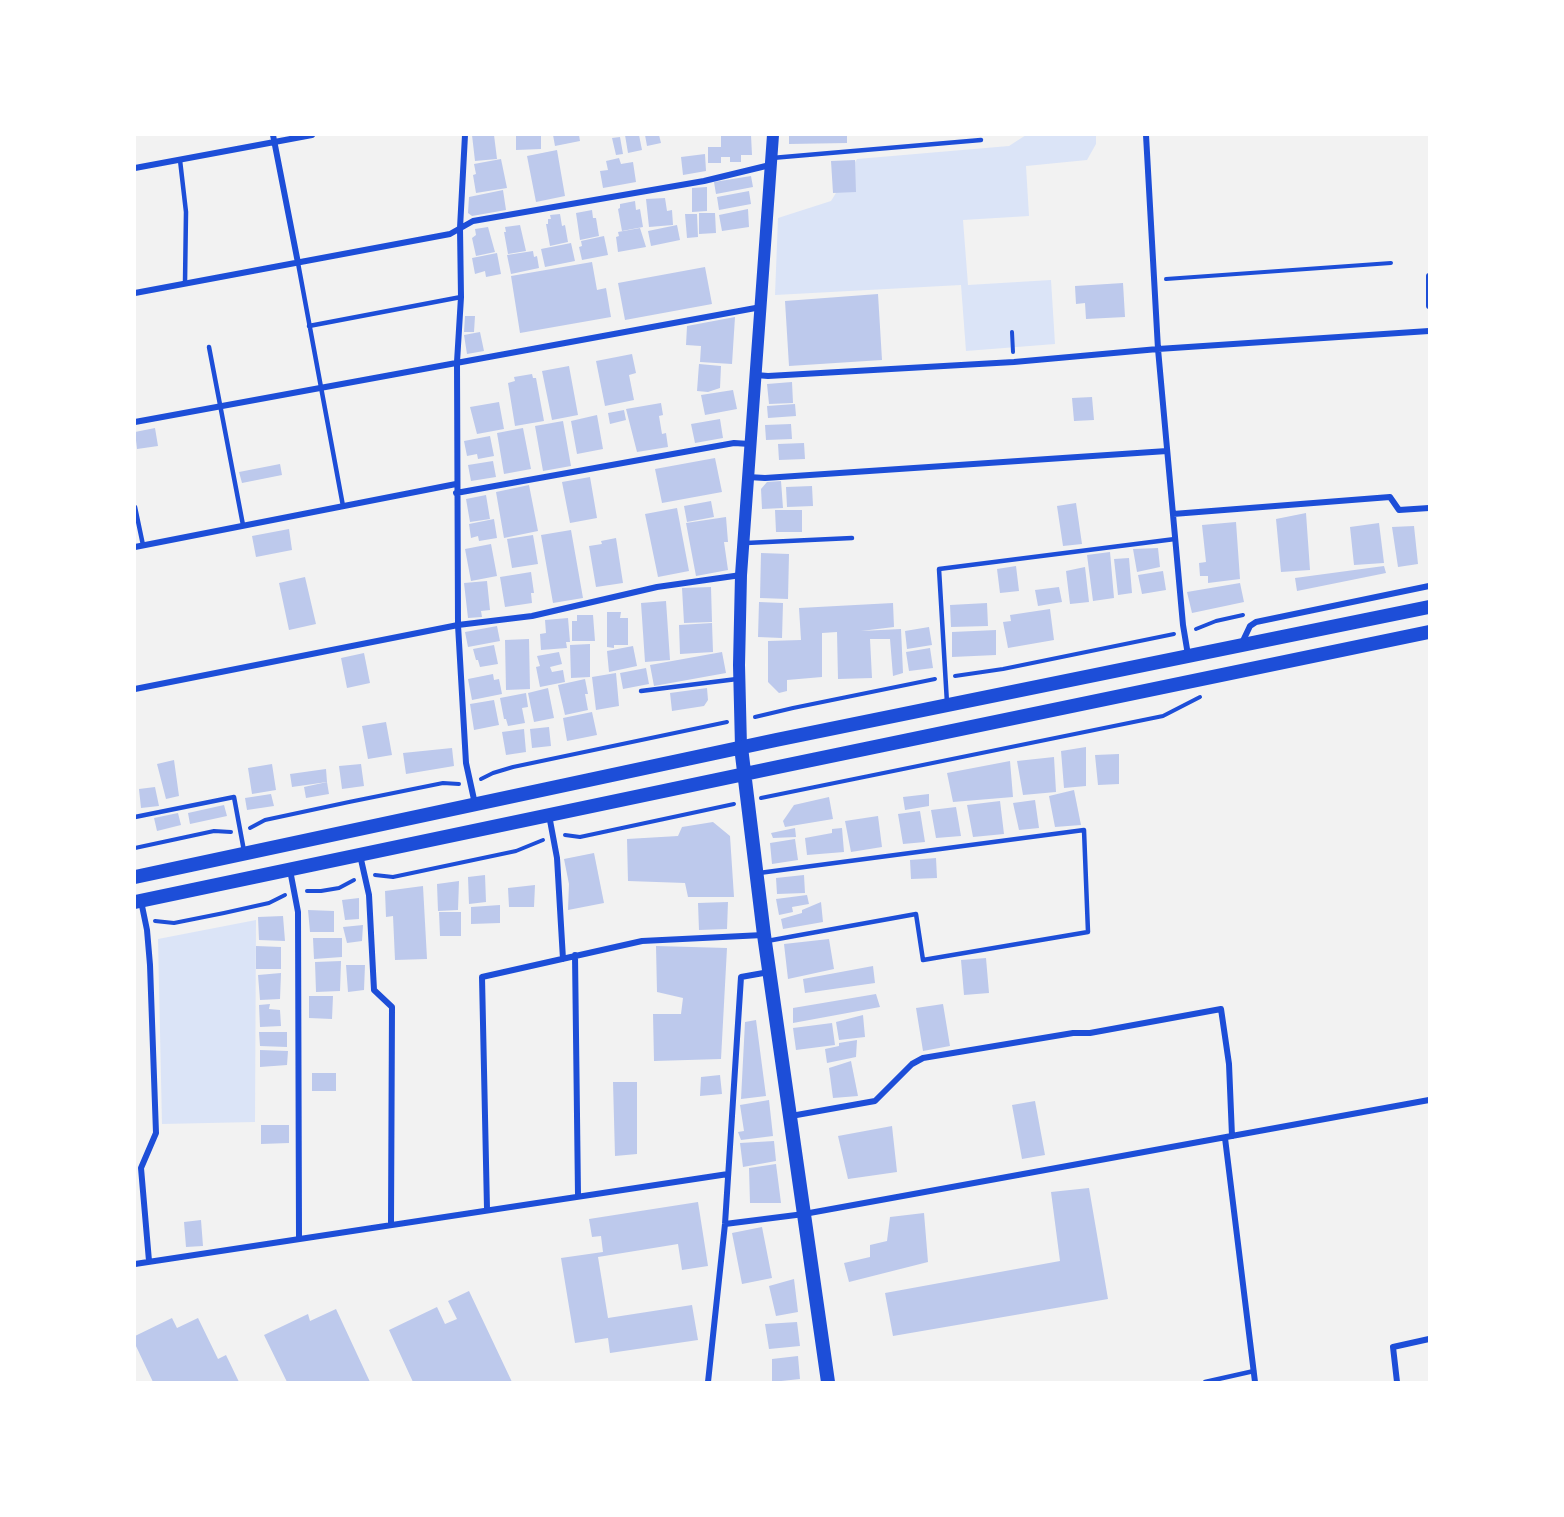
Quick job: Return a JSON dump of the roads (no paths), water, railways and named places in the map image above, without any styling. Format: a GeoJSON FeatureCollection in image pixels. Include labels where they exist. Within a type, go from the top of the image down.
{"type":"FeatureCollection","features":[{"type":"Feature","properties":{"kind":"main road"},"geometry":{"type":"LineString","coordinates":[[773,135],[741,575],[741,747],[764,938],[828,1382]]}},
{"type":"Feature","properties":{"kind":"main road"},"geometry":{"type":"LineString","coordinates":[[135,877],[741,747],[1429,607]]}},
{"type":"Feature","properties":{"kind":"main road"},"geometry":{"type":"LineString","coordinates":[[138,902],[1429,632]]}},
{"type":"Feature","properties":{"kind":"street"},"geometry":{"type":"LineString","coordinates":[[273,135],[298,263]]}},
{"type":"Feature","properties":{"kind":"street"},"geometry":{"type":"LineString","coordinates":[[135,168],[312,135]]}},
{"type":"Feature","properties":{"kind":"street"},"geometry":{"type":"LineString","coordinates":[[465,135],[460,228],[461,297],[457,362],[456,493],[458,625],[466,763],[475,804]]}},
{"type":"Feature","properties":{"kind":"street"},"geometry":{"type":"LineString","coordinates":[[1146,135],[1158,349],[1188,656]]}},
{"type":"Feature","properties":{"kind":"street"},"geometry":{"type":"LineString","coordinates":[[135,293],[450,234],[473,221],[704,181],[771,161]]}},
{"type":"Feature","properties":{"kind":"street"},"geometry":{"type":"LineString","coordinates":[[1429,276],[1429,306]]}},
{"type":"Feature","properties":{"kind":"street"},"geometry":{"type":"LineString","coordinates":[[135,422],[761,307]]}},
{"type":"Feature","properties":{"kind":"street"},"geometry":{"type":"LineString","coordinates":[[756,375],[1014,362],[1158,349],[1429,331]]}},
{"type":"Feature","properties":{"kind":"street"},"geometry":{"type":"LineString","coordinates":[[456,493],[734,443],[750,444]]}},
{"type":"Feature","properties":{"kind":"street"},"geometry":{"type":"LineString","coordinates":[[748,477],[765,478],[1167,451]]}},
{"type":"Feature","properties":{"kind":"street"},"geometry":{"type":"LineString","coordinates":[[135,547],[456,484]]}},
{"type":"Feature","properties":{"kind":"street"},"geometry":{"type":"LineString","coordinates":[[1173,514],[1390,497],[1399,510],[1429,508]]}},
{"type":"Feature","properties":{"kind":"street"},"geometry":{"type":"LineString","coordinates":[[135,689],[458,625],[532,616],[657,587],[741,575]]}},
{"type":"Feature","properties":{"kind":"street"},"geometry":{"type":"LineString","coordinates":[[1241,645],[1250,626],[1256,622],[1429,586]]}},
{"type":"Feature","properties":{"kind":"street"},"geometry":{"type":"LineString","coordinates":[[549,815],[557,858],[563,959]]}},
{"type":"Feature","properties":{"kind":"street"},"geometry":{"type":"LineString","coordinates":[[360,854],[369,895],[374,990],[392,1007],[391,1224]]}},
{"type":"Feature","properties":{"kind":"street"},"geometry":{"type":"LineString","coordinates":[[290,870],[298,912],[299,1238]]}},
{"type":"Feature","properties":{"kind":"street"},"geometry":{"type":"LineString","coordinates":[[138,902],[147,930],[150,965],[156,1132],[141,1168],[149,1262]]}},
{"type":"Feature","properties":{"kind":"street"},"geometry":{"type":"LineString","coordinates":[[488,1209],[482,977],[642,941],[764,938]]}},
{"type":"Feature","properties":{"kind":"street"},"geometry":{"type":"LineString","coordinates":[[575,955],[578,1195]]}},
{"type":"Feature","properties":{"kind":"street"},"geometry":{"type":"LineString","coordinates":[[708,1382],[725,1224],[741,977],[770,972]]}},
{"type":"Feature","properties":{"kind":"street"},"geometry":{"type":"LineString","coordinates":[[790,1117],[875,1101],[912,1064],[923,1058],[1073,1033],[1090,1033],[1221,1009],[1229,1064],[1232,1136]]}},
{"type":"Feature","properties":{"kind":"street"},"geometry":{"type":"LineString","coordinates":[[725,1224],[804,1214],[1429,1102]]}},
{"type":"Feature","properties":{"kind":"street"},"geometry":{"type":"LineString","coordinates":[[1225,1138],[1255,1382]]}},
{"type":"Feature","properties":{"kind":"street"},"geometry":{"type":"LineString","coordinates":[[135,1264],[728,1174]]}},
{"type":"Feature","properties":{"kind":"street"},"geometry":{"type":"LineString","coordinates":[[1397,1382],[1393,1347],[1429,1339]]}},
{"type":"Feature","properties":{"kind":"lane"},"geometry":{"type":"LineString","coordinates":[[771,161],[981,140]]}},
{"type":"Feature","properties":{"kind":"lane"},"geometry":{"type":"LineString","coordinates":[[180,160],[186,212],[185,284]]}},
{"type":"Feature","properties":{"kind":"lane"},"geometry":{"type":"LineString","coordinates":[[298,263],[343,506]]}},
{"type":"Feature","properties":{"kind":"lane"},"geometry":{"type":"LineString","coordinates":[[309,326],[461,297]]}},
{"type":"Feature","properties":{"kind":"lane"},"geometry":{"type":"LineString","coordinates":[[209,347],[243,525]]}},
{"type":"Feature","properties":{"kind":"lane"},"geometry":{"type":"LineString","coordinates":[[135,507],[143,545]]}},
{"type":"Feature","properties":{"kind":"lane"},"geometry":{"type":"LineString","coordinates":[[743,543],[852,538]]}},
{"type":"Feature","properties":{"kind":"lane"},"geometry":{"type":"LineString","coordinates":[[947,705],[939,568],[1175,539]]}},
{"type":"Feature","properties":{"kind":"lane"},"geometry":{"type":"LineString","coordinates":[[641,692],[740,679]]}},
{"type":"Feature","properties":{"kind":"lane"},"geometry":{"type":"LineString","coordinates":[[135,817],[234,797],[245,854]]}},
{"type":"Feature","properties":{"kind":"lane"},"geometry":{"type":"LineString","coordinates":[[756,874],[1084,831],[1088,932],[923,960],[916,914],[764,938]]}},
{"type":"Feature","properties":{"kind":"lane"},"geometry":{"type":"LineString","coordinates":[[1205,1382],[1254,1371]]}}]}
